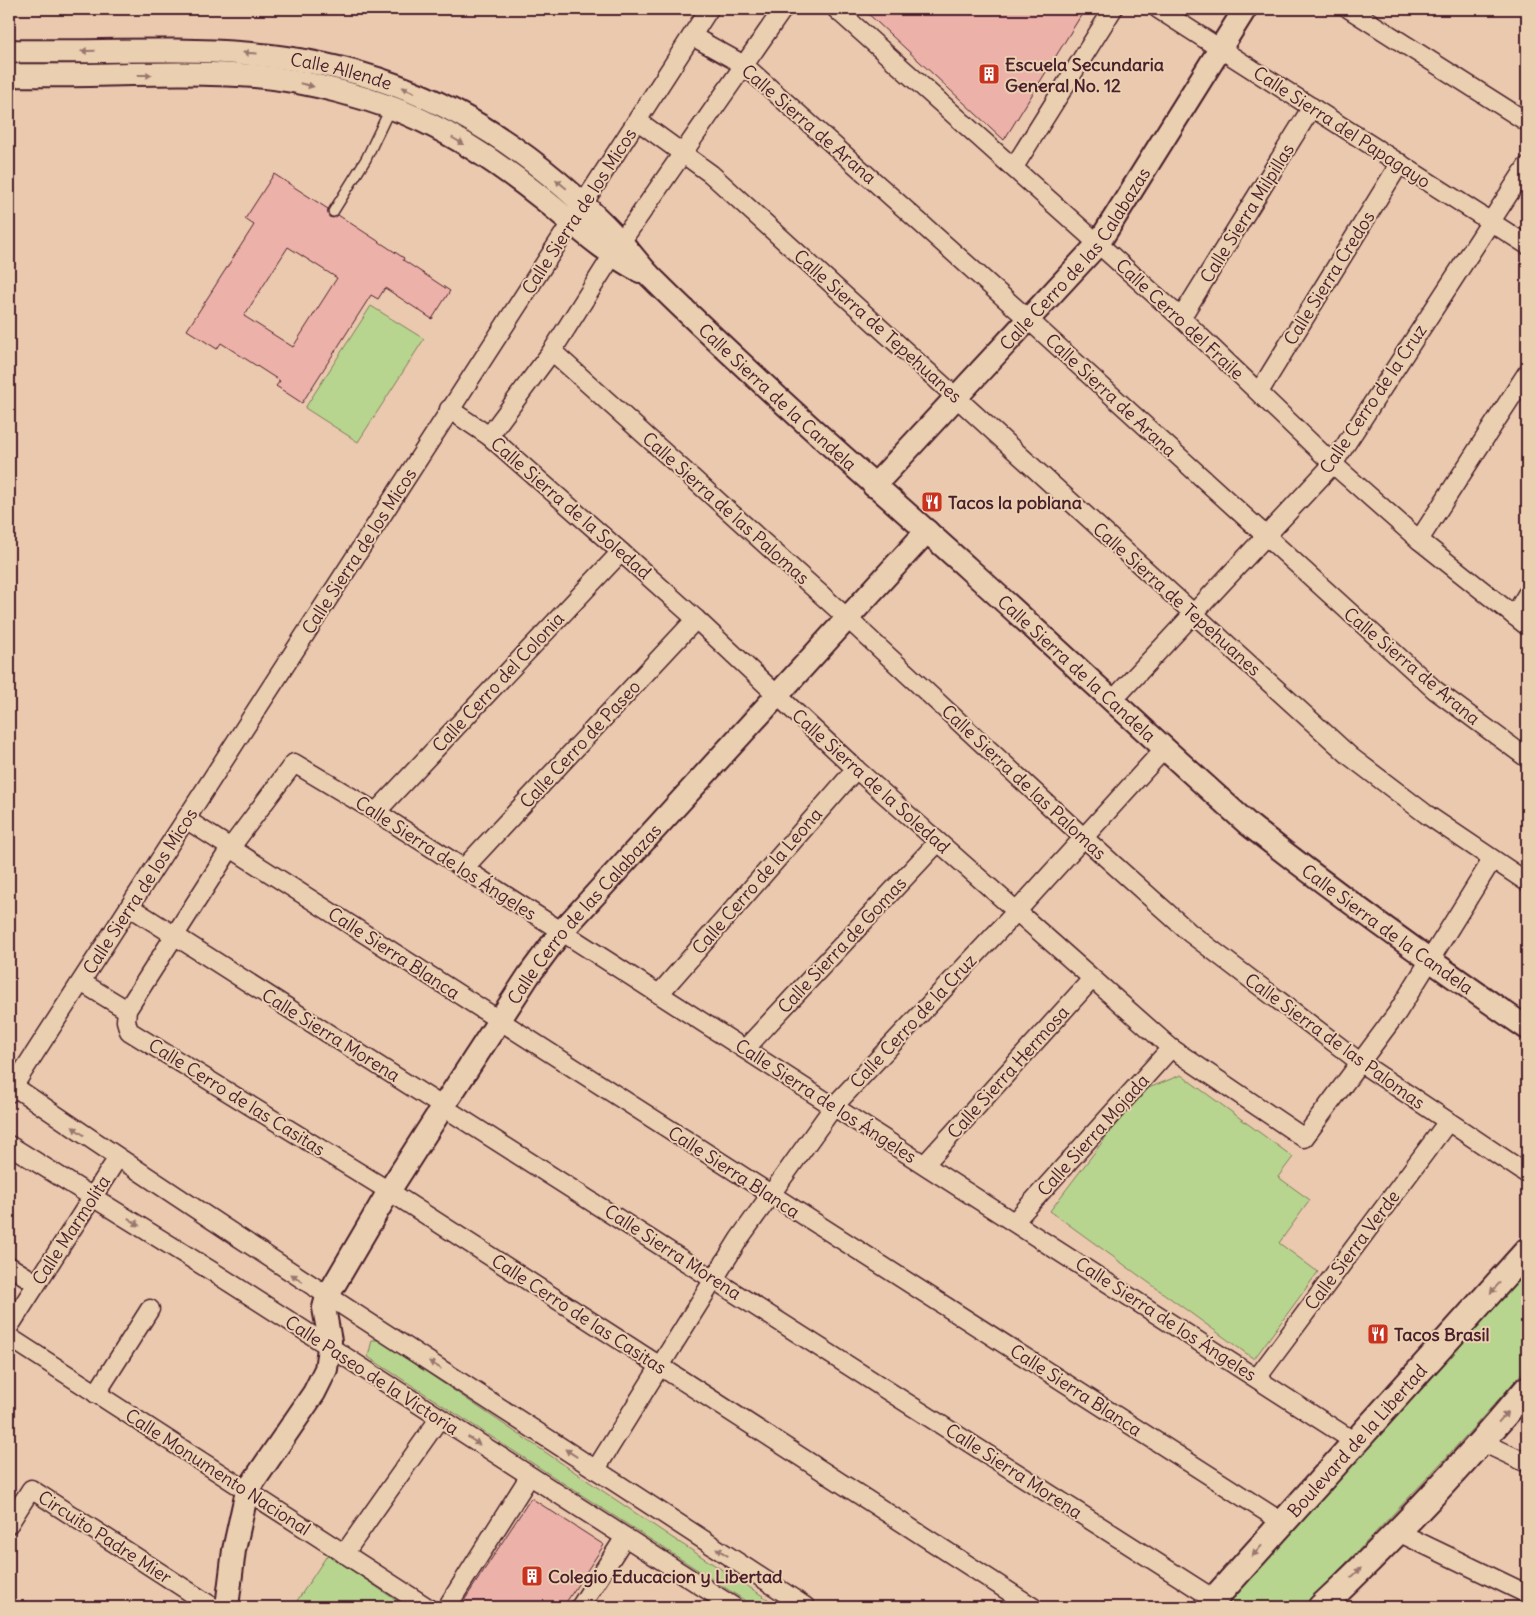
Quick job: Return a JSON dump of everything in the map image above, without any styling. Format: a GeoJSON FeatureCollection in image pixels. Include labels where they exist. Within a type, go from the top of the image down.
{"type":"FeatureCollection","features":[{"type":"Feature","properties":{"kind":"main road","name":"Boulevard de la Libertad"},"geometry":{"type":"LineString","coordinates":[[1210,1603],[1415,1378],[1527,1251]]}},
{"type":"Feature","properties":{"kind":"main road"},"geometry":{"type":"LineString","coordinates":[[1321,1607],[1398,1532],[1482,1442],[1527,1389]]}},
{"type":"Feature","properties":{"kind":"street","name":"Calle Sierra de los Micos"},"geometry":{"type":"LineString","coordinates":[[10,1087],[187,820],[449,409],[578,214],[709,9]]}},
{"type":"Feature","properties":{"kind":"street"},"geometry":{"type":"LineString","coordinates":[[489,436],[552,351],[616,249],[783,9]]}},
{"type":"Feature","properties":{"kind":"street","name":"Calle Cerro del Fraile"},"geometry":{"type":"LineString","coordinates":[[836,9],[1181,318],[1333,464],[1419,540],[1520,621]]}},
{"type":"Feature","properties":{"kind":"street"},"geometry":{"type":"LineString","coordinates":[[1014,167],[1113,9]]}},
{"type":"Feature","properties":{"kind":"street","name":"Calle Sierra del Papagayo"},"geometry":{"type":"LineString","coordinates":[[1158,9],[1527,245]]}},
{"type":"Feature","properties":{"kind":"street","name":"Calle Cerro de las Calabazas"},"geometry":{"type":"LineString","coordinates":[[874,486],[1098,244],[1245,9]]}},
{"type":"Feature","properties":{"kind":"street"},"geometry":{"type":"LineString","coordinates":[[1349,9],[1527,122]]}},
{"type":"Feature","properties":{"kind":"street","name":"Calle Sierra de Arana"},"geometry":{"type":"LineString","coordinates":[[692,36],[744,65],[1029,320],[1435,690],[1527,758]]}},
{"type":"Feature","properties":{"kind":"street","name":"Calle Allende"},"geometry":{"type":"LineString","coordinates":[[9,51],[205,50],[260,53],[305,60],[365,75],[433,100],[486,128],[516,148],[578,214],[616,249]]}},
{"type":"Feature","properties":{"kind":"street","name":"Calle Allende"},"geometry":{"type":"LineString","coordinates":[[9,75],[256,76],[307,85],[390,108],[423,121],[578,214]]}},
{"type":"Feature","properties":{"kind":"street"},"geometry":{"type":"LineString","coordinates":[[423,121],[433,100]]}},
{"type":"Feature","properties":{"kind":"street","name":"Calle Sierra Milpillas"},"geometry":{"type":"LineString","coordinates":[[1181,318],[1312,108]]}},
{"type":"Feature","properties":{"kind":"street","name":"Calle Sierra de Tepehuanes"},"geometry":{"type":"LineString","coordinates":[[638,121],[711,174],[1351,757],[1426,814],[1527,882]]}},
{"type":"Feature","properties":{"kind":"street","name":"Calle Sierra Credos"},"geometry":{"type":"LineString","coordinates":[[1258,392],[1400,164]]}},
{"type":"Feature","properties":{"kind":"street","name":"Calle Cerro de la Cruz"},"geometry":{"type":"LineString","coordinates":[[1113,700],[1333,464],[1527,166]]}},
{"type":"Feature","properties":{"kind":"street","name":"Calle Sierra de la Candela"},"geometry":{"type":"LineString","coordinates":[[616,249],[652,278],[874,486],[927,531],[1248,824],[1334,893],[1430,962],[1527,1028]]}},
{"type":"Feature","properties":{"kind":"street","name":"Calle Sierra de las Palomas"},"geometry":{"type":"LineString","coordinates":[[552,351],[846,617],[1083,837],[1190,933],[1361,1063],[1527,1174]]}},
{"type":"Feature","properties":{"kind":"street"},"geometry":{"type":"LineString","coordinates":[[1419,540],[1527,373]]}},
{"type":"Feature","properties":{"kind":"street","name":"Calle Sierra de la Soledad"},"geometry":{"type":"LineString","coordinates":[[449,409],[489,436],[696,619],[856,769],[1170,1048],[1304,1138],[1361,1063]]}},
{"type":"Feature","properties":{"kind":"street","name":"Calle Cerro de las Calabazas"},"geometry":{"type":"LineString","coordinates":[[330,1349],[324,1308],[327,1297],[389,1191],[444,1105],[498,1021],[561,932],[777,696],[846,617],[927,531]]}},
{"type":"Feature","properties":{"kind":"street","name":"Calle Cerro del Colonia"},"geometry":{"type":"LineString","coordinates":[[376,812],[620,552]]}},
{"type":"Feature","properties":{"kind":"street"},"geometry":{"type":"LineString","coordinates":[[1520,621],[1527,594]]}},
{"type":"Feature","properties":{"kind":"street","name":"Calle Cerro de Paseo"},"geometry":{"type":"LineString","coordinates":[[463,869],[696,619]]}},
{"type":"Feature","properties":{"kind":"street","name":"Calle Cerro de la Cruz"},"geometry":{"type":"LineString","coordinates":[[596,1469],[714,1278],[769,1194],[834,1106],[1017,911],[1164,749]]}},
{"type":"Feature","properties":{"kind":"street","name":"Calle Sierra de los Ángeles"},"geometry":{"type":"LineString","coordinates":[[231,847],[294,763],[376,812],[1015,1221],[1355,1442]]}},
{"type":"Feature","properties":{"kind":"street","name":"Calle Cerro de la Leona"},"geometry":{"type":"LineString","coordinates":[[659,994],[856,769]]}},
{"type":"Feature","properties":{"kind":"street","name":"Calle Sierra Blanca"},"geometry":{"type":"LineString","coordinates":[[187,820],[1282,1522]]}},
{"type":"Feature","properties":{"kind":"street","name":"Calle Sierra de Gomas"},"geometry":{"type":"LineString","coordinates":[[745,1049],[938,842]]}},
{"type":"Feature","properties":{"kind":"street"},"geometry":{"type":"LineString","coordinates":[[127,1016],[175,935],[231,847]]}},
{"type":"Feature","properties":{"kind":"street"},"geometry":{"type":"LineString","coordinates":[[1361,1063],[1430,962],[1492,860]]}},
{"type":"Feature","properties":{"kind":"street","name":"Calle Sierra Morena"},"geometry":{"type":"LineString","coordinates":[[130,907],[714,1278],[1210,1603]]}},
{"type":"Feature","properties":{"kind":"street","name":"Calle Sierra Hermosa"},"geometry":{"type":"LineString","coordinates":[[925,1164],[1092,979]]}},
{"type":"Feature","properties":{"kind":"street","name":"Calle Cerro de las Casitas"},"geometry":{"type":"LineString","coordinates":[[81,982],[127,1016],[129,1031],[389,1191],[1033,1607]]}},
{"type":"Feature","properties":{"kind":"street","name":"Calle Sierra Mojada"},"geometry":{"type":"LineString","coordinates":[[1015,1221],[1170,1048]]}},
{"type":"Feature","properties":{"kind":"street"},"geometry":{"type":"LineString","coordinates":[[10,1087],[327,1297],[596,1469],[806,1607]]}},
{"type":"Feature","properties":{"kind":"street","name":"Calle Sierra Verde"},"geometry":{"type":"LineString","coordinates":[[1258,1378],[1447,1122]]}},
{"type":"Feature","properties":{"kind":"street","name":"Calle Paseo de la Victoria"},"geometry":{"type":"LineString","coordinates":[[9,1145],[93,1196],[625,1537],[725,1605]]}},
{"type":"Feature","properties":{"kind":"street","name":"Calle Marmolita"},"geometry":{"type":"LineString","coordinates":[[9,1327],[118,1159]]}},
{"type":"Feature","properties":{"kind":"street"},"geometry":{"type":"LineString","coordinates":[[9,1266],[36,1283]]}},
{"type":"Feature","properties":{"kind":"street"},"geometry":{"type":"LineString","coordinates":[[96,1394],[150,1309]]}},
{"type":"Feature","properties":{"kind":"street","name":"Calle Monumento Nacional"},"geometry":{"type":"LineString","coordinates":[[9,1337],[427,1607]]}},
{"type":"Feature","properties":{"kind":"street"},"geometry":{"type":"LineString","coordinates":[[227,1607],[234,1550],[247,1491],[314,1393],[326,1369],[330,1349]]}},
{"type":"Feature","properties":{"kind":"street"},"geometry":{"type":"LineString","coordinates":[[344,1554],[439,1418]]}},
{"type":"Feature","properties":{"kind":"street"},"geometry":{"type":"LineString","coordinates":[[1482,1442],[1527,1463]]}},
{"type":"Feature","properties":{"kind":"street"},"geometry":{"type":"LineString","coordinates":[[447,1607],[529,1477]]}},
{"type":"Feature","properties":{"kind":"street","name":"Circuito Padre Mier"},"geometry":{"type":"LineString","coordinates":[[9,1524],[31,1489],[213,1607]]}},
{"type":"Feature","properties":{"kind":"street"},"geometry":{"type":"LineString","coordinates":[[1398,1532],[1527,1594]]}},
{"type":"Feature","properties":{"kind":"street"},"geometry":{"type":"LineString","coordinates":[[580,1607],[625,1537]]}},
{"type":"Feature","properties":{"kind":"lane"},"geometry":{"type":"LineString","coordinates":[[333,212],[366,159],[390,108]]}},
{"type":"Feature","properties":{"kind":"green space"},"geometry":{"type":"Polygon","coordinates":[[[371,306],[424,339],[358,442],[305,408],[371,306]]]}},
{"type":"Feature","properties":{"kind":"green space"},"geometry":{"type":"Polygon","coordinates":[[[1181,1075],[1293,1157],[1278,1177],[1310,1200],[1279,1243],[1318,1272],[1254,1359],[1050,1211],[1141,1091],[1181,1075]]]}},
{"type":"Feature","properties":{"kind":"green space"},"geometry":{"type":"Polygon","coordinates":[[[1527,1266],[1527,1367],[1445,1459],[1303,1607],[1214,1607],[1527,1266]]]}},
{"type":"Feature","properties":{"kind":"green space"},"geometry":{"type":"Polygon","coordinates":[[[372,1340],[379,1340],[671,1537],[780,1607],[755,1607],[368,1357],[372,1340]]]}},
{"type":"Feature","properties":{"kind":"green space"},"geometry":{"type":"Polygon","coordinates":[[[328,1554],[406,1607],[293,1607],[328,1554]]]}},
{"type":"Feature","properties":{"kind":"building","name":"Escuela Secundaria General No. 12"},"geometry":{"type":"Polygon","coordinates":[[[863,9],[1085,9],[1004,140],[863,9]]]}},
{"type":"Feature","properties":{"kind":"building"},"geometry":{"type":"Polygon","coordinates":[[[274,174],[328,209],[329,217],[333,218],[338,215],[450,291],[432,319],[385,288],[378,299],[371,295],[302,403],[276,386],[280,381],[221,343],[217,349],[187,330],[254,225],[245,219],[274,174]],[[288,247],[244,316],[293,347],[337,278],[288,247]]]}},
{"type":"Feature","properties":{"kind":"building","name":"Colegio Educacion y Libertad"},"geometry":{"type":"Polygon","coordinates":[[[531,1498],[604,1545],[563,1607],[460,1607],[531,1498]]]}},
{"type":"Feature","properties":{"kind":"place","name":"Escuela Secundaria General No. 12"},"geometry":{"type":"Point","coordinates":[989,74]}},
{"type":"Feature","properties":{"kind":"place","name":"Tacos la poblana"},"geometry":{"type":"Point","coordinates":[932,502]}},
{"type":"Feature","properties":{"kind":"place","name":"Tacos Brasil"},"geometry":{"type":"Point","coordinates":[1378,1334]}},
{"type":"Feature","properties":{"kind":"place","name":"Colegio Educacion y Libertad"},"geometry":{"type":"Point","coordinates":[532,1576]}}]}
